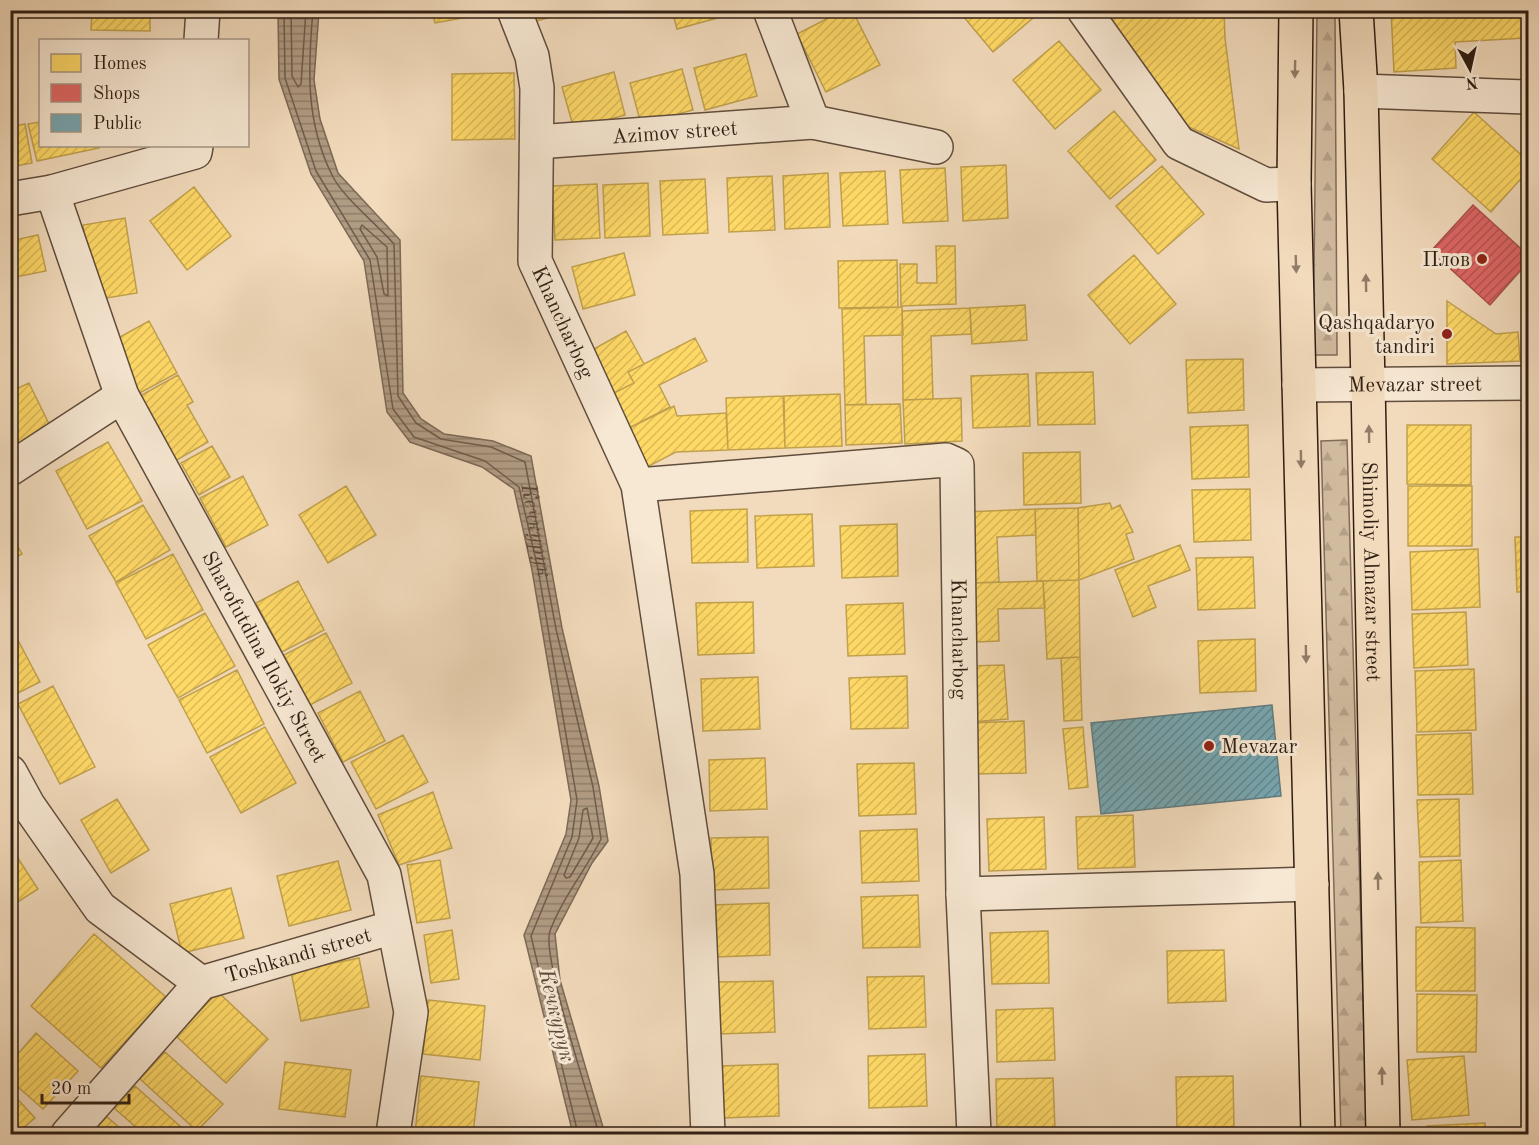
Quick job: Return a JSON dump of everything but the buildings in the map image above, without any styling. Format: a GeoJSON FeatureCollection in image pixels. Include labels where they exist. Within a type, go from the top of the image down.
{"type":"FeatureCollection","features":[{"type":"Feature","properties":{"kind":"main road"},"geometry":{"type":"LineString","coordinates":[[1296,10],[1294,184],[1318,1134]]}},
{"type":"Feature","properties":{"kind":"main road","name":"Shimoliy Almazar street"},"geometry":{"type":"LineString","coordinates":[[1356,10],[1361,91],[1383,1134]]}},
{"type":"Feature","properties":{"kind":"street"},"geometry":{"type":"LineString","coordinates":[[201,39],[203,10]]}},
{"type":"Feature","properties":{"kind":"street","name":"Khancharbog"},"geometry":{"type":"LineString","coordinates":[[514,10],[532,56],[535,75],[537,142],[535,261],[638,485],[697,874],[708,1134]]}},
{"type":"Feature","properties":{"kind":"street"},"geometry":{"type":"LineString","coordinates":[[770,10],[813,122]]}},
{"type":"Feature","properties":{"kind":"street"},"geometry":{"type":"LineString","coordinates":[[1084,10],[1179,143],[1266,185],[1294,184]]}},
{"type":"Feature","properties":{"kind":"street"},"geometry":{"type":"LineString","coordinates":[[1361,91],[1528,97]]}},
{"type":"Feature","properties":{"kind":"street","name":"Azimov street"},"geometry":{"type":"LineString","coordinates":[[537,142],[813,122],[936,147]]}},
{"type":"Feature","properties":{"kind":"street"},"geometry":{"type":"LineString","coordinates":[[10,199],[52,192],[195,152],[195,147]]}},
{"type":"Feature","properties":{"kind":"street","name":"Sharofutdina Ilokiy Street"},"geometry":{"type":"LineString","coordinates":[[52,192],[122,396],[384,876],[411,1012],[393,1134]]}},
{"type":"Feature","properties":{"kind":"street","name":"Mevazаr street"},"geometry":{"type":"LineString","coordinates":[[1299,385],[1528,383]]}},
{"type":"Feature","properties":{"kind":"street"},"geometry":{"type":"LineString","coordinates":[[10,469],[122,396]]}},
{"type":"Feature","properties":{"kind":"street","name":"Khancharbog"},"geometry":{"type":"LineString","coordinates":[[638,485],[946,460],[957,465],[963,894],[974,1134]]}},
{"type":"Feature","properties":{"kind":"street"},"geometry":{"type":"LineString","coordinates":[[10,772],[19,810],[100,908],[201,983],[68,1134]]}},
{"type":"Feature","properties":{"kind":"street"},"geometry":{"type":"LineString","coordinates":[[963,894],[1312,884]]}},
{"type":"Feature","properties":{"kind":"street","name":"Toshkandi street"},"geometry":{"type":"LineString","coordinates":[[201,983],[394,927]]}},
{"type":"Feature","properties":{"kind":"green space"},"geometry":{"type":"Polygon","coordinates":[[[1317,11],[1335,11],[1337,355],[1313,355],[1317,11]]]}},
{"type":"Feature","properties":{"kind":"green space"},"geometry":{"type":"Polygon","coordinates":[[[1347,440],[1367,1134],[1341,1134],[1321,441],[1347,440]]]}},
{"type":"Feature","properties":{"kind":"water","name":"Кечкурук"},"geometry":{"type":"Polygon","coordinates":[[[278,11],[319,11],[314,80],[320,119],[338,173],[400,240],[403,393],[421,419],[444,434],[493,441],[531,456],[562,628],[599,786],[608,841],[592,863],[555,934],[560,980],[605,1134],[573,1134],[524,935],[566,834],[571,800],[532,570],[514,489],[482,467],[410,442],[387,412],[364,261],[311,174],[279,79],[278,11]]]}},
{"type":"Feature","properties":{"kind":"place","name":"Плов"},"geometry":{"type":"Point","coordinates":[1482,259]}},
{"type":"Feature","properties":{"kind":"place","name":"Qashqadaryo tandiri"},"geometry":{"type":"Point","coordinates":[1447,334]}},
{"type":"Feature","properties":{"kind":"place","name":"Mevazar"},"geometry":{"type":"Point","coordinates":[1209,746]}}]}
